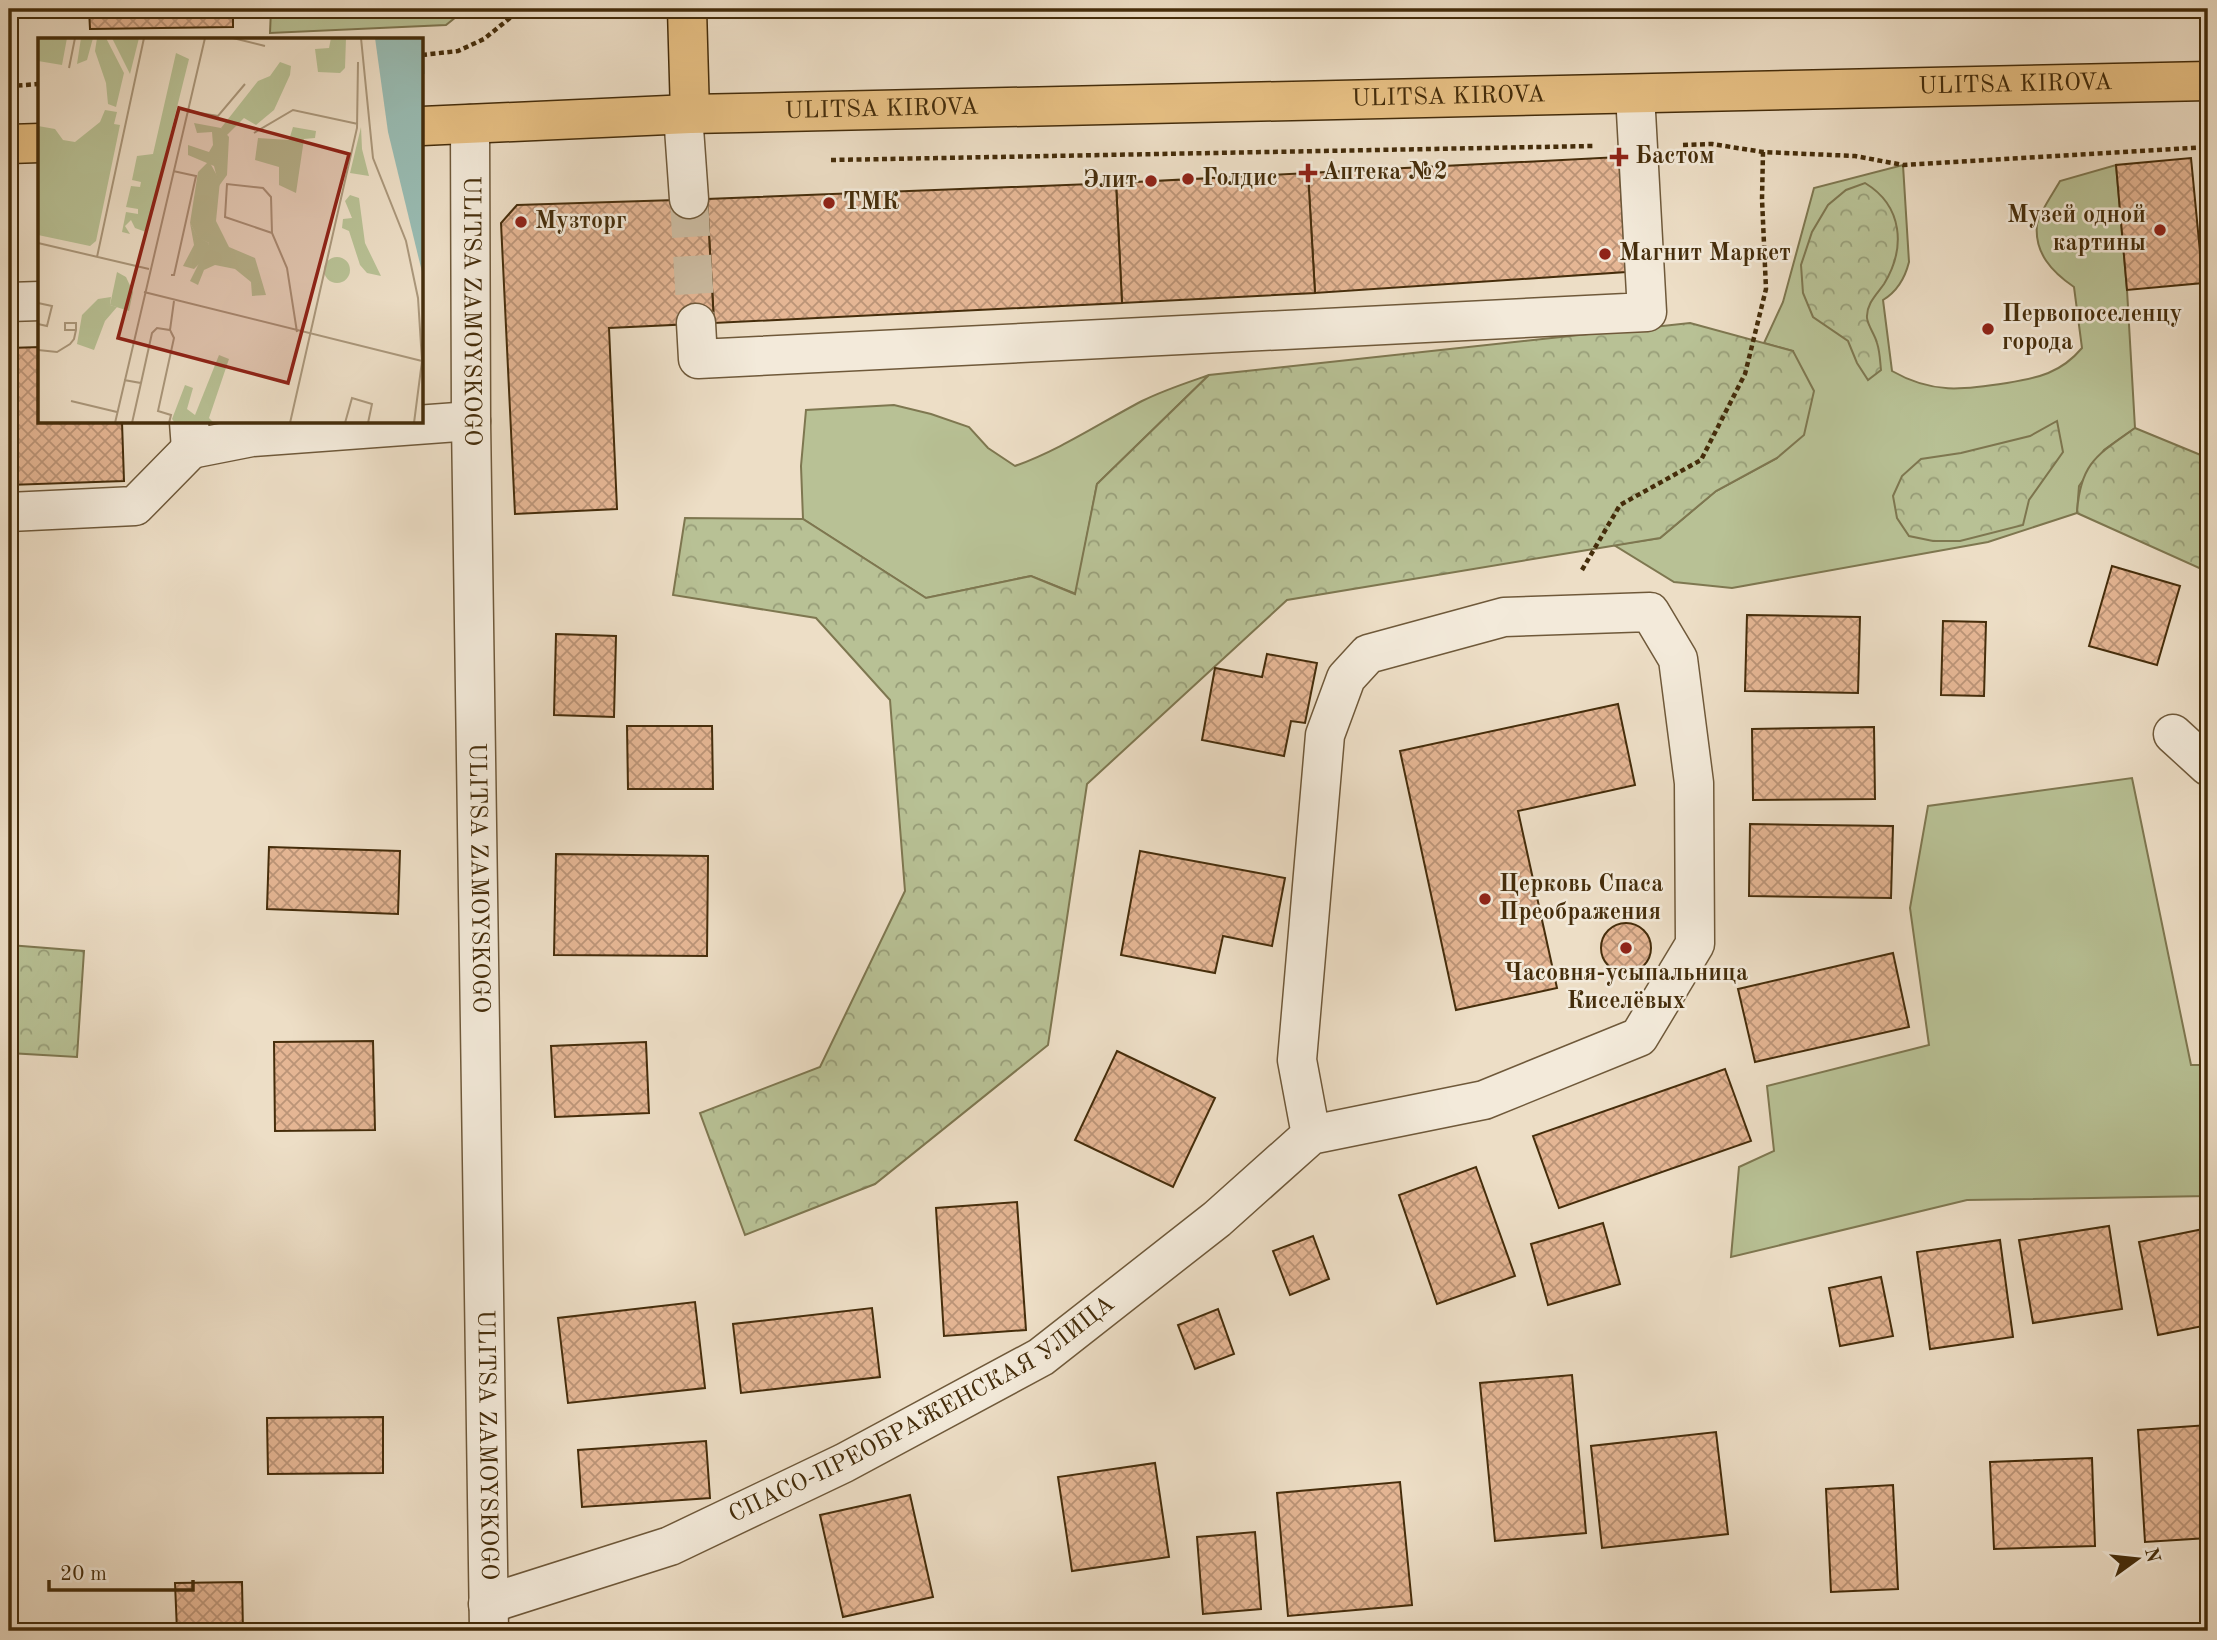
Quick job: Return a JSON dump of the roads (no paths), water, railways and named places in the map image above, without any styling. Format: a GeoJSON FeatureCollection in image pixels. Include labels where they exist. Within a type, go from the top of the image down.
{"type":"FeatureCollection","features":[{"type":"Feature","properties":{"kind":"main road"},"geometry":{"type":"LineString","coordinates":[[687,9],[687,114]]}},
{"type":"Feature","properties":{"kind":"main road","name":"ULITSA KIROVA"},"geometry":{"type":"LineString","coordinates":[[424,126],[687,114],[2208,81]]}},
{"type":"Feature","properties":{"kind":"main road"},"geometry":{"type":"LineString","coordinates":[[9,144],[38,143]]}},
{"type":"Feature","properties":{"kind":"street"},"geometry":{"type":"LineString","coordinates":[[696,323],[698,359],[1647,312],[1635,94]]}},
{"type":"Feature","properties":{"kind":"street"},"geometry":{"type":"LineString","coordinates":[[687,114],[688,199]]}},
{"type":"Feature","properties":{"kind":"street","name":"ULITSA ZAMOYSKOGO"},"geometry":{"type":"LineString","coordinates":[[470,124],[471,421],[488,1617]]}},
{"type":"Feature","properties":{"kind":"street"},"geometry":{"type":"LineString","coordinates":[[9,302],[38,301]]}},
{"type":"Feature","properties":{"kind":"street"},"geometry":{"type":"LineString","coordinates":[[9,512],[135,506],[190,435],[252,437],[471,421]]}},
{"type":"Feature","properties":{"kind":"street"},"geometry":{"type":"LineString","coordinates":[[1650,612],[1678,659],[1694,783],[1695,944],[1639,1037],[1484,1100],[1311,1135],[1297,1060],[1325,735],[1346,678],[1368,654],[1504,617],[1650,612]]}},
{"type":"Feature","properties":{"kind":"street"},"geometry":{"type":"LineString","coordinates":[[2173,734],[2208,766]]}},
{"type":"Feature","properties":{"kind":"street","name":"СПАСО-ПРЕОБРАЖЕНСКАЯ УЛИЦА"},"geometry":{"type":"LineString","coordinates":[[488,1617],[670,1546],[844,1463],[1041,1357],[1217,1219],[1311,1135]]}},
{"type":"Feature","properties":{"kind":"tunnel"},"geometry":{"type":"LineString","coordinates":[[689,199],[696,323]]}},
{"type":"Feature","properties":{"kind":"place","name":"Бастом"},"geometry":{"type":"Point","coordinates":[1619,157]}},
{"type":"Feature","properties":{"kind":"place","name":"Аптека №2"},"geometry":{"type":"Point","coordinates":[1308,173]}},
{"type":"Feature","properties":{"kind":"place","name":"Голдис"},"geometry":{"type":"Point","coordinates":[1188,179]}},
{"type":"Feature","properties":{"kind":"place","name":"Элит"},"geometry":{"type":"Point","coordinates":[1151,181]}},
{"type":"Feature","properties":{"kind":"place","name":"ТМК"},"geometry":{"type":"Point","coordinates":[829,203]}},
{"type":"Feature","properties":{"kind":"place","name":"Музторг"},"geometry":{"type":"Point","coordinates":[521,222]}},
{"type":"Feature","properties":{"kind":"place","name":"Музей одной картины"},"geometry":{"type":"Point","coordinates":[2160,230]}},
{"type":"Feature","properties":{"kind":"place","name":"Магнит Маркет"},"geometry":{"type":"Point","coordinates":[1605,254]}},
{"type":"Feature","properties":{"kind":"place","name":"Первопоселенцу города"},"geometry":{"type":"Point","coordinates":[1988,329]}},
{"type":"Feature","properties":{"kind":"place","name":"Церковь Спаса Преображения"},"geometry":{"type":"Point","coordinates":[1485,899]}},
{"type":"Feature","properties":{"kind":"place","name":"Часовня-усыпальница Киселёвых"},"geometry":{"type":"Point","coordinates":[1626,948]}}]}
